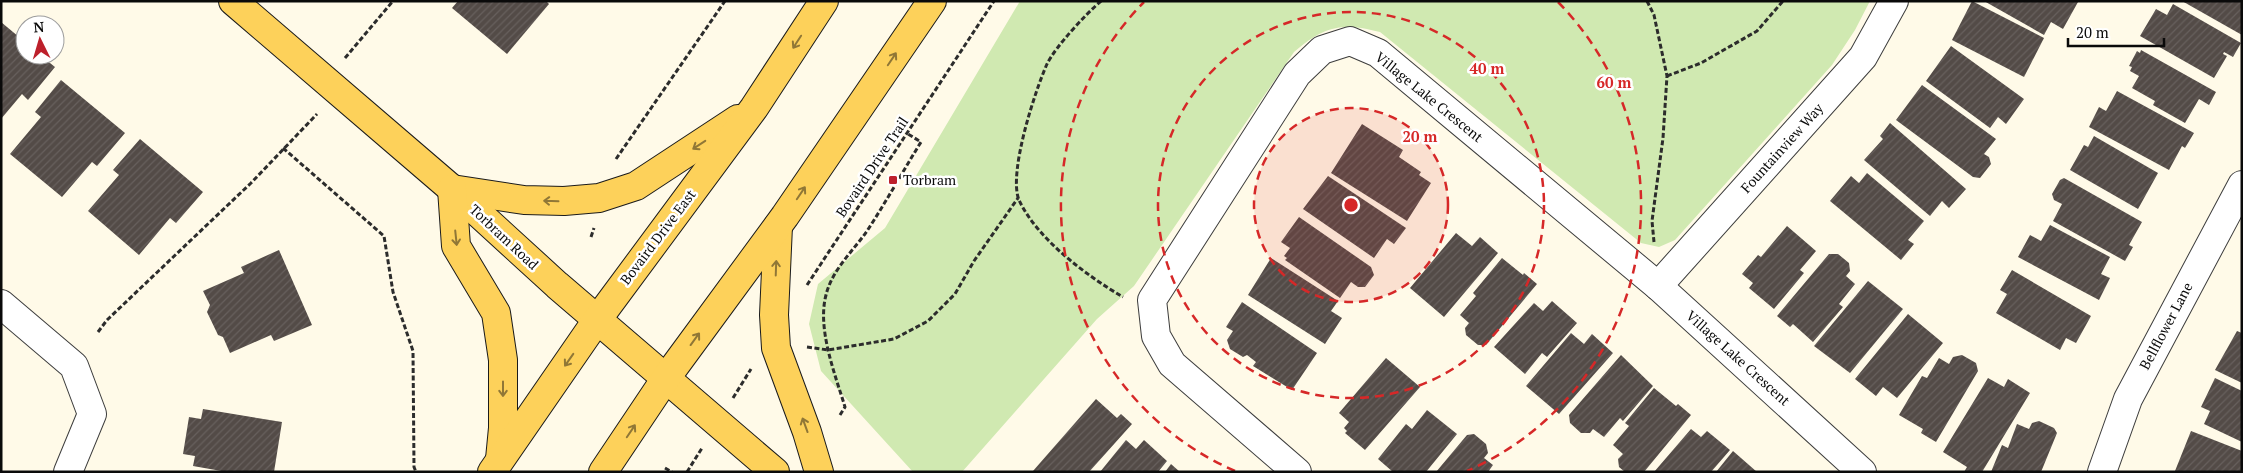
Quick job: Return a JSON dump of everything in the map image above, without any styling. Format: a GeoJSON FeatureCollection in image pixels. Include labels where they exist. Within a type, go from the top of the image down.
{"type":"FeatureCollection","features":[{"type":"Feature","properties":{"kind":"main road","name":"Torbram Road"},"geometry":{"type":"LineString","coordinates":[[233,1],[452,189],[597,320],[775,472]]}},
{"type":"Feature","properties":{"kind":"main road","name":"Bovaird Drive East"},"geometry":{"type":"LineString","coordinates":[[496,466],[597,320],[754,108],[824,1]]}},
{"type":"Feature","properties":{"kind":"main road"},"geometry":{"type":"LineString","coordinates":[[603,472],[666,378],[778,226],[932,1]]}},
{"type":"Feature","properties":{"kind":"main road"},"geometry":{"type":"LineString","coordinates":[[496,466],[503,428],[503,360],[496,313],[456,246],[452,189],[524,200],[564,201],[599,198],[636,186],[754,108]]}},
{"type":"Feature","properties":{"kind":"main road"},"geometry":{"type":"LineString","coordinates":[[778,226],[774,315],[776,348],[807,432],[819,472]]}},
{"type":"Feature","properties":{"kind":"street","name":"Fountainview Way"},"geometry":{"type":"LineString","coordinates":[[1658,286],[1863,57],[1894,1]]}},
{"type":"Feature","properties":{"kind":"street","name":"Village Lake Crescent"},"geometry":{"type":"LineString","coordinates":[[1297,472],[1172,364],[1156,336],[1152,300],[1297,74],[1322,50],[1350,41],[1378,53],[1658,286],[1862,472]]}},
{"type":"Feature","properties":{"kind":"street","name":"Bellflower Lane"},"geometry":{"type":"LineString","coordinates":[[2102,472],[2128,399],[2242,185]]}},
{"type":"Feature","properties":{"kind":"street"},"geometry":{"type":"LineString","coordinates":[[1,304],[74,366],[92,414],[68,472]]}},
{"type":"Feature","properties":{"kind":"path"},"geometry":{"type":"LineString","coordinates":[[98,332],[107,320],[251,183],[283,148],[333,87],[393,1]]}},
{"type":"Feature","properties":{"kind":"path"},"geometry":{"type":"LineString","coordinates":[[599,198],[614,162],[725,1]]}},
{"type":"Feature","properties":{"kind":"path","name":"Bovaird Drive Trail"},"geometry":{"type":"LineString","coordinates":[[802,293],[994,1]]}},
{"type":"Feature","properties":{"kind":"path"},"geometry":{"type":"LineString","coordinates":[[1101,1],[1084,16],[1048,63],[1028,118],[1015,177],[1018,198],[1028,217],[1052,243],[1098,283],[1154,315]]}},
{"type":"Feature","properties":{"kind":"path"},"geometry":{"type":"LineString","coordinates":[[1646,1],[1654,15],[1666,76],[1663,138],[1652,221],[1658,286]]}},
{"type":"Feature","properties":{"kind":"path"},"geometry":{"type":"LineString","coordinates":[[1666,76],[1701,64],[1757,30],[1783,1]]}},
{"type":"Feature","properties":{"kind":"path"},"geometry":{"type":"LineString","coordinates":[[840,415],[844,407],[828,350],[824,314],[826,295],[833,277],[866,231],[920,142],[908,134]]}},
{"type":"Feature","properties":{"kind":"path"},"geometry":{"type":"LineString","coordinates":[[283,148],[384,236],[393,292],[413,351],[414,467],[416,472]]}},
{"type":"Feature","properties":{"kind":"path"},"geometry":{"type":"LineString","coordinates":[[800,343],[808,348],[828,350],[894,339],[928,321],[955,294],[974,261],[1018,198]]}},
{"type":"Feature","properties":{"kind":"path"},"geometry":{"type":"LineString","coordinates":[[665,468],[672,472]]}},
{"type":"Feature","properties":{"kind":"green space"},"geometry":{"type":"Polygon","coordinates":[[[1020,1],[1870,1],[1855,30],[1832,65],[1675,240],[1659,247],[1641,243],[1380,32],[1355,27],[1344,27],[1334,28],[1315,36],[1294,52],[1134,286],[1097,319],[962,472],[913,472],[821,371],[809,324],[818,284],[885,228],[1020,1]]]}},
{"type":"Feature","properties":{"kind":"building"},"geometry":{"type":"Polygon","coordinates":[[[458,1],[546,1],[549,4],[507,54],[452,8],[458,1]]]}},
{"type":"Feature","properties":{"kind":"building"},"geometry":{"type":"Polygon","coordinates":[[[1972,1],[2044,38],[2024,77],[1952,40],[1972,1]]]}},
{"type":"Feature","properties":{"kind":"building"},"geometry":{"type":"Polygon","coordinates":[[[1984,1],[2078,2],[2063,29],[2051,22],[2044,35],[1984,1]]]}},
{"type":"Feature","properties":{"kind":"building"},"geometry":{"type":"Polygon","coordinates":[[[2182,1],[2242,1],[2242,35],[2182,1]]]}},
{"type":"Feature","properties":{"kind":"building"},"geometry":{"type":"Polygon","coordinates":[[[2173,4],[2241,43],[2233,57],[2224,52],[2223,54],[2227,56],[2214,78],[2140,36],[2156,9],[2167,15],[2173,4]]]}},
{"type":"Feature","properties":{"kind":"building"},"geometry":{"type":"Polygon","coordinates":[[[1,22],[15,34],[15,65],[52,65],[55,67],[28,100],[22,94],[1,119],[1,22]]]}},
{"type":"Feature","properties":{"kind":"building"},"geometry":{"type":"Polygon","coordinates":[[[1951,46],[2024,99],[2006,124],[1998,117],[1990,128],[1926,81],[1951,46]]]}},
{"type":"Feature","properties":{"kind":"building"},"geometry":{"type":"Polygon","coordinates":[[[2141,50],[2216,92],[2209,105],[2199,99],[2185,123],[2153,105],[2155,101],[2132,88],[2139,76],[2130,71],[2132,67],[2129,66],[2137,51],[2140,53],[2141,50]]]}},
{"type":"Feature","properties":{"kind":"building"},"geometry":{"type":"Polygon","coordinates":[[[61,80],[125,133],[97,166],[92,162],[62,197],[10,154],[41,117],[35,112],[61,80]]]}},
{"type":"Feature","properties":{"kind":"building"},"geometry":{"type":"Polygon","coordinates":[[[1922,85],[1996,139],[1984,154],[1989,157],[1991,164],[1980,178],[1973,177],[1896,120],[1922,85]]]}},
{"type":"Feature","properties":{"kind":"building"},"geometry":{"type":"Polygon","coordinates":[[[2117,91],[2194,133],[2185,148],[2182,146],[2169,170],[2089,127],[2099,107],[2106,111],[2117,91]]]}},
{"type":"Feature","properties":{"kind":"building"},"geometry":{"type":"Polygon","coordinates":[[[1890,123],[1966,189],[1949,208],[1942,201],[1930,216],[1864,160],[1883,139],[1880,136],[1890,123]]]}},
{"type":"Feature","properties":{"kind":"building"},"geometry":{"type":"Polygon","coordinates":[[[1362,124],[1403,150],[1399,157],[1421,172],[1419,175],[1431,183],[1407,221],[1331,173],[1362,124]]]}},
{"type":"Feature","properties":{"kind":"building"},"geometry":{"type":"Polygon","coordinates":[[[2094,136],[2158,173],[2138,209],[2070,170],[2084,145],[2088,147],[2094,136]]]}},
{"type":"Feature","properties":{"kind":"building"},"geometry":{"type":"Polygon","coordinates":[[[140,139],[203,192],[176,223],[170,218],[139,255],[88,211],[119,175],[113,170],[140,139]]]}},
{"type":"Feature","properties":{"kind":"building"},"geometry":{"type":"Polygon","coordinates":[[[1867,173],[1924,221],[1908,240],[1914,244],[1901,260],[1830,201],[1851,176],[1859,183],[1867,173]]]}},
{"type":"Feature","properties":{"kind":"building"},"geometry":{"type":"Polygon","coordinates":[[[1328,176],[1406,228],[1394,244],[1387,239],[1374,258],[1303,209],[1328,176]]]}},
{"type":"Feature","properties":{"kind":"building"},"geometry":{"type":"Polygon","coordinates":[[[2064,178],[2142,222],[2129,245],[2133,247],[2125,261],[2053,221],[2062,204],[2054,200],[2052,194],[2060,180],[2064,178]]]}},
{"type":"Feature","properties":{"kind":"building"},"geometry":{"type":"Polygon","coordinates":[[[1299,217],[1371,267],[1374,275],[1365,287],[1358,287],[1351,282],[1340,298],[1285,260],[1287,258],[1284,256],[1290,248],[1281,242],[1299,217]]]}},
{"type":"Feature","properties":{"kind":"building"},"geometry":{"type":"Polygon","coordinates":[[[2050,225],[2110,257],[2101,274],[2110,278],[2099,300],[2018,257],[2030,235],[2041,241],[2050,225]]]}},
{"type":"Feature","properties":{"kind":"building"},"geometry":{"type":"Polygon","coordinates":[[[1787,226],[1816,251],[1800,270],[1804,273],[1774,309],[1749,288],[1753,283],[1742,274],[1758,255],[1761,257],[1787,226]]]}},
{"type":"Feature","properties":{"kind":"building"},"geometry":{"type":"Polygon","coordinates":[[[1456,233],[1472,246],[1480,237],[1498,253],[1444,317],[1410,288],[1456,233]]]}},
{"type":"Feature","properties":{"kind":"building"},"geometry":{"type":"Polygon","coordinates":[[[279,250],[312,325],[274,341],[271,335],[230,353],[223,337],[218,335],[207,312],[210,305],[203,291],[244,273],[241,267],[279,250]]]}},
{"type":"Feature","properties":{"kind":"building"},"geometry":{"type":"Polygon","coordinates":[[[1829,254],[1838,254],[1849,263],[1850,271],[1846,276],[1855,284],[1839,304],[1843,307],[1813,342],[1793,324],[1790,327],[1777,316],[1829,254]]]}},
{"type":"Feature","properties":{"kind":"building"},"geometry":{"type":"Polygon","coordinates":[[[1271,258],[1338,301],[1331,311],[1342,318],[1325,344],[1248,295],[1271,258]]]}},
{"type":"Feature","properties":{"kind":"building"},"geometry":{"type":"Polygon","coordinates":[[[1502,258],[1537,284],[1486,345],[1478,345],[1466,335],[1465,328],[1469,323],[1460,315],[1476,296],[1473,293],[1502,258]]]}},
{"type":"Feature","properties":{"kind":"building"},"geometry":{"type":"Polygon","coordinates":[[[2012,270],[2091,316],[2076,343],[2066,338],[2060,350],[1996,313],[2007,294],[2000,290],[2012,270]]]}},
{"type":"Feature","properties":{"kind":"building"},"geometry":{"type":"Polygon","coordinates":[[[1868,281],[1903,309],[1850,373],[1814,346],[1868,281]]]}},
{"type":"Feature","properties":{"kind":"building"},"geometry":{"type":"Polygon","coordinates":[[[1552,301],[1577,323],[1547,357],[1542,353],[1525,374],[1494,347],[1534,303],[1543,311],[1552,301]]]}},
{"type":"Feature","properties":{"kind":"building"},"geometry":{"type":"Polygon","coordinates":[[[1242,302],[1317,353],[1292,390],[1253,366],[1256,362],[1247,355],[1243,357],[1230,349],[1227,340],[1233,331],[1226,327],[1242,302]]]}},
{"type":"Feature","properties":{"kind":"building"},"geometry":{"type":"Polygon","coordinates":[[[1908,314],[1943,343],[1897,398],[1883,387],[1876,396],[1855,379],[1908,314]]]}},
{"type":"Feature","properties":{"kind":"building"},"geometry":{"type":"Polygon","coordinates":[[[2237,331],[2242,333],[2242,383],[2215,370],[2237,331]]]}},
{"type":"Feature","properties":{"kind":"building"},"geometry":{"type":"Polygon","coordinates":[[[1571,333],[1584,344],[1592,334],[1613,353],[1559,414],[1526,386],[1571,333]]]}},
{"type":"Feature","properties":{"kind":"building"},"geometry":{"type":"Polygon","coordinates":[[[1621,355],[1653,386],[1623,421],[1620,418],[1604,437],[1593,429],[1590,433],[1581,433],[1570,423],[1569,415],[1621,355]]]}},
{"type":"Feature","properties":{"kind":"building"},"geometry":{"type":"Polygon","coordinates":[[[1962,355],[1976,363],[1978,371],[1936,442],[1921,433],[1923,429],[1899,415],[1922,376],[1927,378],[1939,358],[1949,364],[1953,357],[1962,355]]]}},
{"type":"Feature","properties":{"kind":"building"},"geometry":{"type":"Polygon","coordinates":[[[1386,358],[1420,387],[1365,450],[1345,433],[1347,431],[1344,428],[1349,422],[1339,413],[1386,358]]]}},
{"type":"Feature","properties":{"kind":"building"},"geometry":{"type":"Polygon","coordinates":[[[1988,378],[2004,387],[2008,379],[2030,393],[1982,472],[1964,472],[1967,467],[1943,452],[1988,378]]]}},
{"type":"Feature","properties":{"kind":"building"},"geometry":{"type":"Polygon","coordinates":[[[2215,378],[2242,391],[2242,442],[2204,424],[2210,411],[2201,407],[2215,378]]]}},
{"type":"Feature","properties":{"kind":"building"},"geometry":{"type":"Polygon","coordinates":[[[1654,388],[1676,406],[1678,404],[1691,415],[1644,472],[1625,472],[1619,467],[1618,459],[1623,454],[1613,445],[1629,426],[1625,423],[1654,388]]]}},
{"type":"Feature","properties":{"kind":"building"},"geometry":{"type":"Polygon","coordinates":[[[1096,399],[1117,418],[1121,414],[1132,424],[1089,472],[1033,471],[1096,399]]]}},
{"type":"Feature","properties":{"kind":"building"},"geometry":{"type":"Polygon","coordinates":[[[203,409],[282,422],[274,472],[227,472],[193,466],[195,456],[183,454],[189,417],[201,419],[203,409]]]}},
{"type":"Feature","properties":{"kind":"building"},"geometry":{"type":"Polygon","coordinates":[[[1427,410],[1457,434],[1426,472],[1393,472],[1378,459],[1406,424],[1412,429],[1427,410]]]}},
{"type":"Feature","properties":{"kind":"building"},"geometry":{"type":"Polygon","coordinates":[[[2039,421],[2054,428],[2057,433],[2041,472],[1991,472],[2002,445],[2008,448],[2017,424],[2029,429],[2032,423],[2039,421]]]}},
{"type":"Feature","properties":{"kind":"building"},"geometry":{"type":"Polygon","coordinates":[[[1691,429],[1701,437],[1707,431],[1730,450],[1711,472],[1654,472],[1691,429]]]}},
{"type":"Feature","properties":{"kind":"building"},"geometry":{"type":"Polygon","coordinates":[[[2191,431],[2242,451],[2242,472],[2175,471],[2191,431]]]}},
{"type":"Feature","properties":{"kind":"building"},"geometry":{"type":"Polygon","coordinates":[[[1474,434],[1486,444],[1488,453],[1484,458],[1493,465],[1488,472],[1436,472],[1467,435],[1474,434]]]}},
{"type":"Feature","properties":{"kind":"building"},"geometry":{"type":"Polygon","coordinates":[[[1126,440],[1136,449],[1144,440],[1167,461],[1158,472],[1100,472],[1126,440]]]}},
{"type":"Feature","properties":{"kind":"building"},"geometry":{"type":"Polygon","coordinates":[[[1733,451],[1757,472],[1716,472],[1733,451]]]}},
{"type":"Feature","properties":{"kind":"building"},"geometry":{"type":"Polygon","coordinates":[[[1171,464],[1180,472],[1165,472],[1171,464]]]}},
{"type":"Feature","properties":{"kind":"place","name":"Torbram"},"geometry":{"type":"Point","coordinates":[893,180]}}]}
